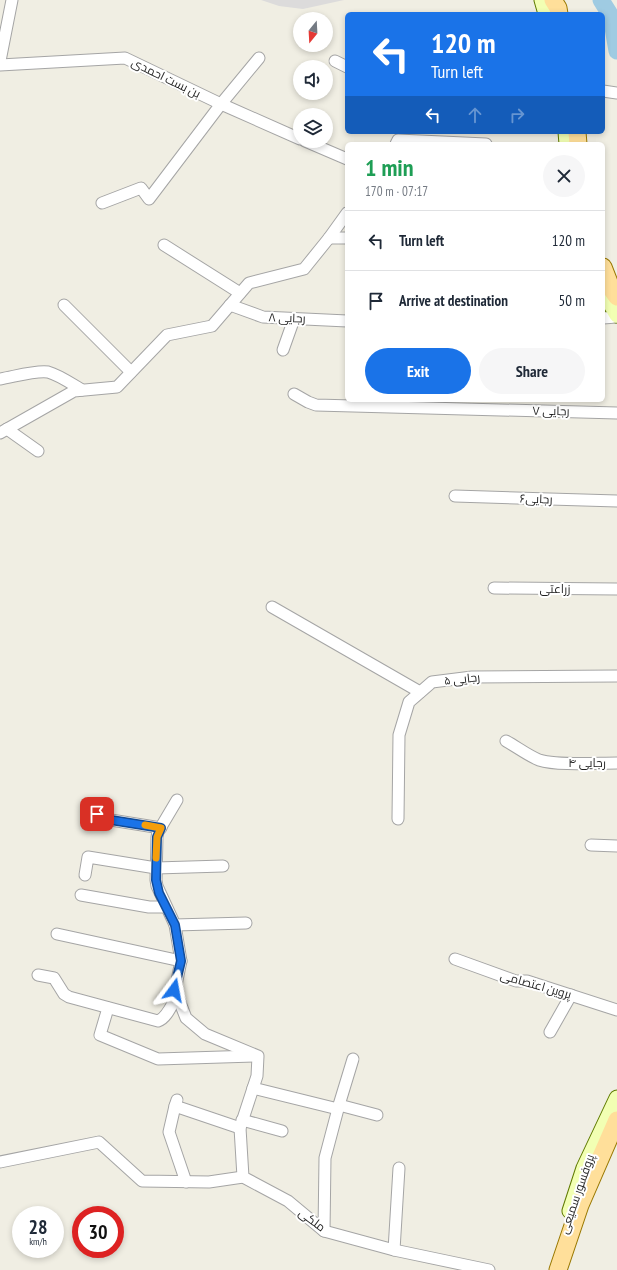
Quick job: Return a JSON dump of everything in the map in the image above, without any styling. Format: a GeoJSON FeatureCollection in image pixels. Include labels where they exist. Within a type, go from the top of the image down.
{"type":"FeatureCollection","features":[{"type":"Feature","properties":{"kind":"main road"},"geometry":{"type":"LineString","coordinates":[[542,0],[545,12]]}},
{"type":"Feature","properties":{"kind":"main road"},"geometry":{"type":"LineString","coordinates":[[553,0],[559,12]]}},
{"type":"Feature","properties":{"kind":"main road"},"geometry":{"type":"LineString","coordinates":[[605,272],[612,290],[617,297]]}},
{"type":"Feature","properties":{"kind":"main road"},"geometry":{"type":"LineString","coordinates":[[605,295],[617,316]]}},
{"type":"Feature","properties":{"kind":"main road","name":"پروفسور سمیعی"},"geometry":{"type":"LineString","coordinates":[[551,1270],[584,1168],[617,1098]]}},
{"type":"Feature","properties":{"kind":"main road","name":"پروفسور سمیعی"},"geometry":{"type":"LineString","coordinates":[[558,1270],[580,1205],[617,1120]]}},
{"type":"Feature","properties":{"kind":"street"},"geometry":{"type":"LineString","coordinates":[[0,61],[12,0]]}},
{"type":"Feature","properties":{"kind":"street","name":"بن بست احمدی"},"geometry":{"type":"LineString","coordinates":[[0,65],[125,58],[221,104],[293,136]]}},
{"type":"Feature","properties":{"kind":"street"},"geometry":{"type":"LineString","coordinates":[[102,203],[140,188],[149,199],[221,104],[260,58]]}},
{"type":"Feature","properties":{"kind":"street"},"geometry":{"type":"LineString","coordinates":[[335,61],[345,66]]}},
{"type":"Feature","properties":{"kind":"street"},"geometry":{"type":"LineString","coordinates":[[605,91],[617,93]]}},
{"type":"Feature","properties":{"kind":"street"},"geometry":{"type":"LineString","coordinates":[[399,139],[451,142]]}},
{"type":"Feature","properties":{"kind":"street"},"geometry":{"type":"LineString","coordinates":[[321,148],[345,158]]}},
{"type":"Feature","properties":{"kind":"street"},"geometry":{"type":"LineString","coordinates":[[3,431],[74,391],[117,387],[167,335],[212,326],[249,283],[304,269],[345,216]]}},
{"type":"Feature","properties":{"kind":"street"},"geometry":{"type":"LineString","coordinates":[[329,238],[345,238]]}},
{"type":"Feature","properties":{"kind":"street"},"geometry":{"type":"LineString","coordinates":[[164,245],[240,293]]}},
{"type":"Feature","properties":{"kind":"street"},"geometry":{"type":"LineString","coordinates":[[64,304],[131,372]]}},
{"type":"Feature","properties":{"kind":"street","name":"رجایی ۸"},"geometry":{"type":"LineString","coordinates":[[230,305],[263,317],[345,321]]}},
{"type":"Feature","properties":{"kind":"street"},"geometry":{"type":"LineString","coordinates":[[605,318],[617,316]]}},
{"type":"Feature","properties":{"kind":"street"},"geometry":{"type":"LineString","coordinates":[[283,350],[294,318]]}},
{"type":"Feature","properties":{"kind":"street"},"geometry":{"type":"LineString","coordinates":[[0,379],[47,372],[82,390]]}},
{"type":"Feature","properties":{"kind":"street","name":"رجایی ۷"},"geometry":{"type":"LineString","coordinates":[[294,394],[316,405],[617,413]]}},
{"type":"Feature","properties":{"kind":"street"},"geometry":{"type":"LineString","coordinates":[[3,431],[38,451]]}},
{"type":"Feature","properties":{"kind":"street","name":"رجایی۶"},"geometry":{"type":"LineString","coordinates":[[455,496],[617,501]]}},
{"type":"Feature","properties":{"kind":"street","name":"زراعتی"},"geometry":{"type":"LineString","coordinates":[[494,588],[617,589]]}},
{"type":"Feature","properties":{"kind":"street"},"geometry":{"type":"LineString","coordinates":[[272,607],[420,692]]}},
{"type":"Feature","properties":{"kind":"street","name":"رجایی ۵"},"geometry":{"type":"LineString","coordinates":[[398,819],[399,735],[409,702],[432,682],[472,677],[617,676]]}},
{"type":"Feature","properties":{"kind":"street","name":"رجایی ۴"},"geometry":{"type":"LineString","coordinates":[[506,741],[537,759],[557,763],[617,763]]}},
{"type":"Feature","properties":{"kind":"street"},"geometry":{"type":"LineString","coordinates":[[177,800],[157,837],[156,868],[157,886],[175,925],[181,961],[174,990],[186,1018],[205,1034],[258,1056]]}},
{"type":"Feature","properties":{"kind":"street"},"geometry":{"type":"LineString","coordinates":[[89,809],[111,820],[161,828]]}},
{"type":"Feature","properties":{"kind":"street"},"geometry":{"type":"LineString","coordinates":[[591,845],[617,846]]}},
{"type":"Feature","properties":{"kind":"street"},"geometry":{"type":"LineString","coordinates":[[85,875],[88,857],[156,868],[223,866]]}},
{"type":"Feature","properties":{"kind":"street"},"geometry":{"type":"LineString","coordinates":[[81,895],[149,907],[166,907]]}},
{"type":"Feature","properties":{"kind":"street"},"geometry":{"type":"LineString","coordinates":[[175,925],[246,923]]}},
{"type":"Feature","properties":{"kind":"street"},"geometry":{"type":"LineString","coordinates":[[57,934],[181,961]]}},
{"type":"Feature","properties":{"kind":"street","name":"پروین اعتصامی"},"geometry":{"type":"LineString","coordinates":[[455,959],[516,981],[527,981],[617,1010]]}},
{"type":"Feature","properties":{"kind":"street"},"geometry":{"type":"LineString","coordinates":[[38,975],[54,978],[64,994],[69,997],[158,1022],[162,1020],[177,996]]}},
{"type":"Feature","properties":{"kind":"street"},"geometry":{"type":"LineString","coordinates":[[550,1032],[571,995]]}},
{"type":"Feature","properties":{"kind":"street"},"geometry":{"type":"LineString","coordinates":[[108,1008],[100,1035],[158,1059],[258,1056]]}},
{"type":"Feature","properties":{"kind":"street"},"geometry":{"type":"LineString","coordinates":[[0,1162],[99,1142],[142,1181],[209,1182],[243,1177],[241,1124],[257,1076],[258,1056]]}},
{"type":"Feature","properties":{"kind":"street"},"geometry":{"type":"LineString","coordinates":[[324,1231],[324,1158],[353,1059]]}},
{"type":"Feature","properties":{"kind":"street"},"geometry":{"type":"LineString","coordinates":[[253,1088],[377,1115]]}},
{"type":"Feature","properties":{"kind":"street"},"geometry":{"type":"LineString","coordinates":[[186,1182],[169,1132],[176,1103],[241,1124],[282,1131]]}},
{"type":"Feature","properties":{"kind":"street"},"geometry":{"type":"LineString","coordinates":[[394,1250],[399,1168]]}},
{"type":"Feature","properties":{"kind":"street","name":"ملکی"},"geometry":{"type":"LineString","coordinates":[[243,1177],[288,1201],[324,1231],[394,1250],[489,1270]]}},
{"type":"Feature","properties":{"kind":"shaded area"},"geometry":{"type":"Polygon","coordinates":[[[261,0],[344,0],[303,9],[279,6],[261,0]]]}},
{"type":"Feature","properties":{"kind":"waterway"},"geometry":{"type":"LineString","coordinates":[[601,0],[611,16],[617,51]]}},
{"type":"Feature","properties":{"kind":"slow traffic"},"geometry":{"type":"LineString","coordinates":[[145,825],[161,828],[157,837],[156,858]]}},
{"type":"Feature","properties":{"kind":"route"},"geometry":{"type":"LineString","coordinates":[[97,814],[111,820],[161,828],[157,837],[156,880],[159,893],[175,925],[181,961],[174,990]]}}]}
